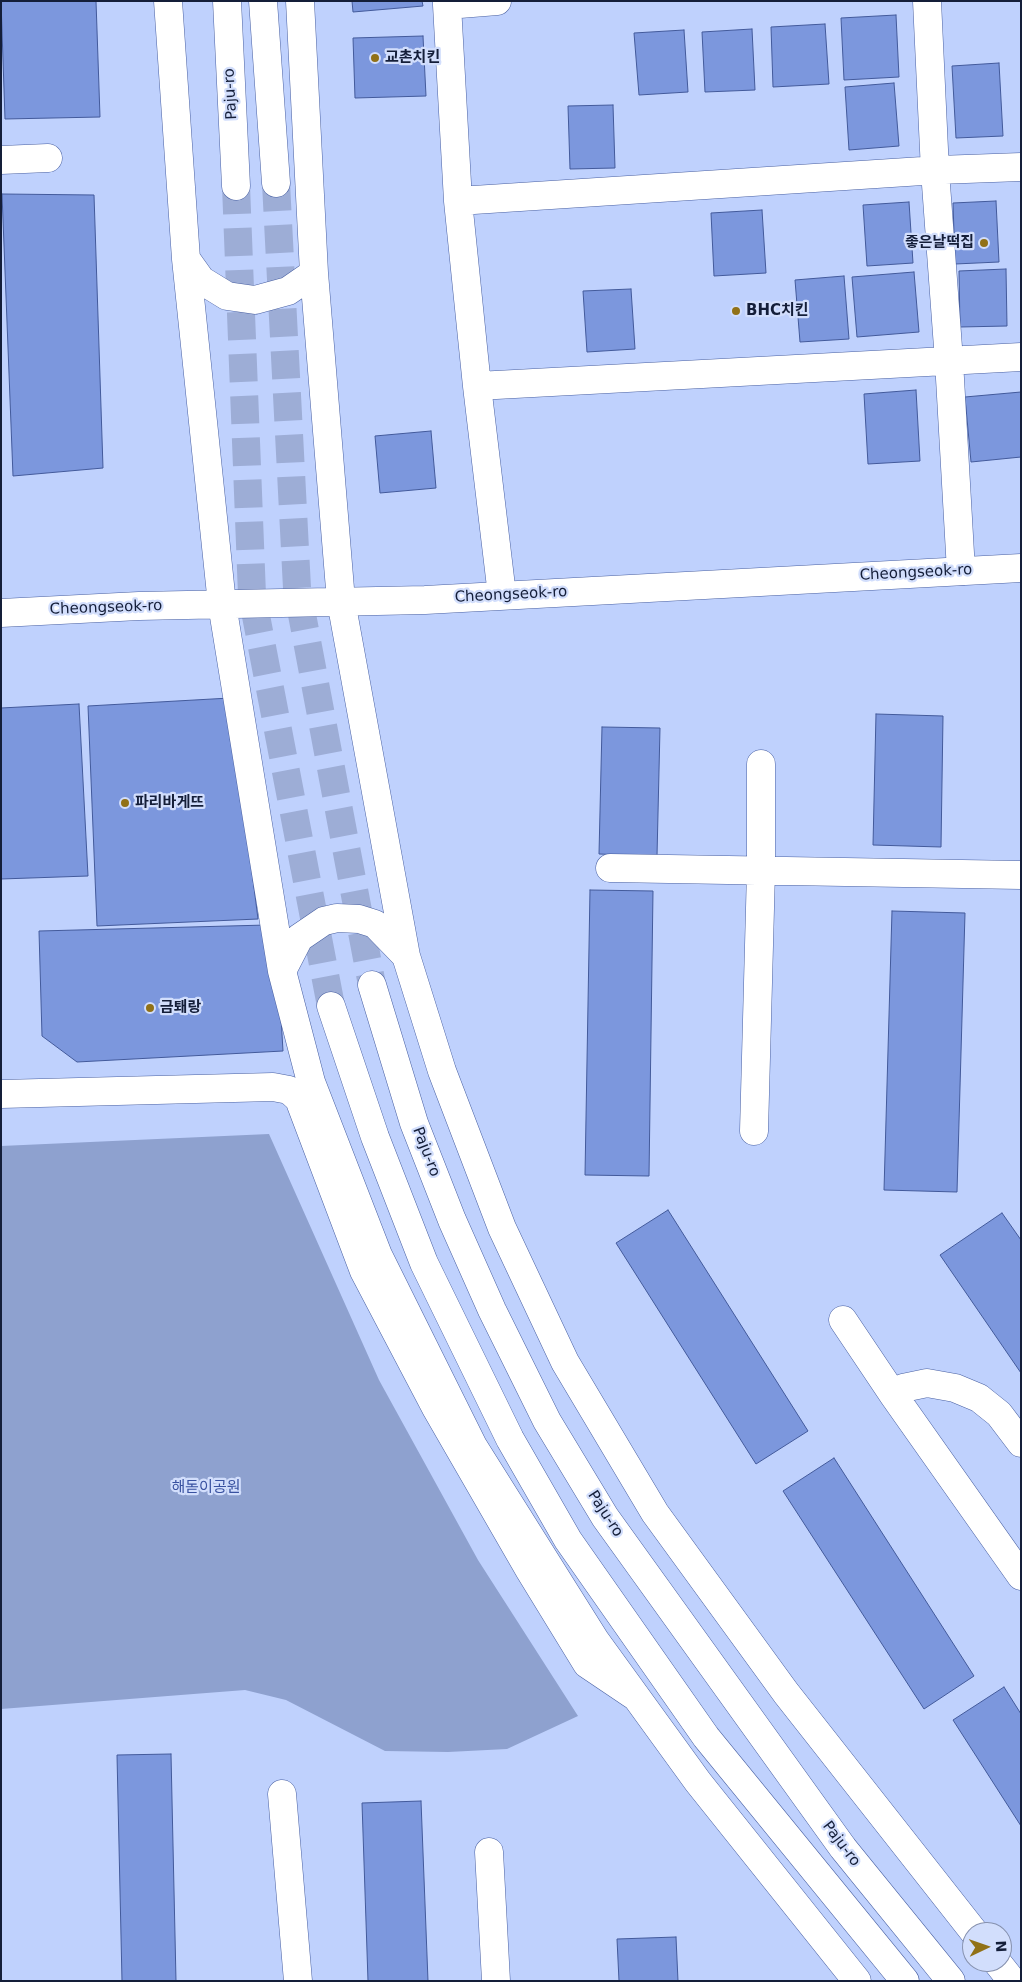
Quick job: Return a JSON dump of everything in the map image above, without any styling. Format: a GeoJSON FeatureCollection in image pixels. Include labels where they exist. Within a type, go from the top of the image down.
{"type":"FeatureCollection","features":[{"type":"Feature","properties":{"kind":"main road"},"geometry":{"type":"LineString","coordinates":[[168,1],[186,259],[222,604],[282,971],[311,1082],[378,1255],[473,1446],[595,1640],[698,1782],[857,1981]]}},
{"type":"Feature","properties":{"kind":"main road","name":"Paju-ro"},"geometry":{"type":"LineString","coordinates":[[227,1],[236,186]]}},
{"type":"Feature","properties":{"kind":"main road"},"geometry":{"type":"LineString","coordinates":[[264,1],[276,183]]}},
{"type":"Feature","properties":{"kind":"main road"},"geometry":{"type":"LineString","coordinates":[[300,1],[314,273],[341,601],[406,956],[442,1072],[502,1228],[565,1362],[655,1513],[786,1693],[966,1922]]}},
{"type":"Feature","properties":{"kind":"main road"},"geometry":{"type":"LineString","coordinates":[[497,1],[447,3],[458,201],[477,386],[502,595]]}},
{"type":"Feature","properties":{"kind":"main road"},"geometry":{"type":"LineString","coordinates":[[927,1],[935,171],[949,361],[961,571]]}},
{"type":"Feature","properties":{"kind":"main road"},"geometry":{"type":"LineString","coordinates":[[1,160],[48,158]]}},
{"type":"Feature","properties":{"kind":"main road"},"geometry":{"type":"LineString","coordinates":[[458,201],[1021,167]]}},
{"type":"Feature","properties":{"kind":"main road"},"geometry":{"type":"LineString","coordinates":[[186,259],[201,280],[227,296],[255,300],[288,291],[314,273]]}},
{"type":"Feature","properties":{"kind":"main road"},"geometry":{"type":"LineString","coordinates":[[477,386],[1021,357]]}},
{"type":"Feature","properties":{"kind":"main road","name":"Cheongseok-ro"},"geometry":{"type":"LineString","coordinates":[[1,613],[139,606],[425,600],[1021,568]]}},
{"type":"Feature","properties":{"kind":"main road"},"geometry":{"type":"LineString","coordinates":[[754,1131],[761,870],[761,764]]}},
{"type":"Feature","properties":{"kind":"main road"},"geometry":{"type":"LineString","coordinates":[[610,868],[1021,875]]}},
{"type":"Feature","properties":{"kind":"main road"},"geometry":{"type":"LineString","coordinates":[[282,971],[299,938],[324,921],[337,918],[375,924],[406,956]]}},
{"type":"Feature","properties":{"kind":"main road","name":"Paju-ro"},"geometry":{"type":"LineString","coordinates":[[372,985],[414,1123],[452,1220],[492,1310],[547,1421],[605,1517],[837,1840],[951,1981]]}},
{"type":"Feature","properties":{"kind":"main road"},"geometry":{"type":"LineString","coordinates":[[331,1006],[375,1137],[424,1263],[510,1439],[568,1540],[706,1737],[905,1981]]}},
{"type":"Feature","properties":{"kind":"main road"},"geometry":{"type":"LineString","coordinates":[[1,1094],[273,1087],[289,1090],[299,1099],[364,1271],[436,1408],[530,1571],[587,1664],[637,1697]]}},
{"type":"Feature","properties":{"kind":"main road"},"geometry":{"type":"LineString","coordinates":[[843,1320],[894,1396],[1021,1576]]}},
{"type":"Feature","properties":{"kind":"main road"},"geometry":{"type":"LineString","coordinates":[[894,1396],[903,1388],[927,1383],[956,1388],[978,1398],[999,1414],[1021,1443]]}},
{"type":"Feature","properties":{"kind":"main road"},"geometry":{"type":"LineString","coordinates":[[282,1794],[298,1981]]}},
{"type":"Feature","properties":{"kind":"main road"},"geometry":{"type":"LineString","coordinates":[[489,1852],[496,1981]]}},
{"type":"Feature","properties":{"kind":"green space","name":"해돋이공원"},"geometry":{"type":"Polygon","coordinates":[[[269,1134],[379,1380],[478,1560],[578,1716],[507,1749],[448,1752],[385,1751],[286,1700],[245,1690],[1,1709],[1,1146],[269,1134]]]}},
{"type":"Feature","properties":{"kind":"building"},"geometry":{"type":"Polygon","coordinates":[[[1,1],[96,1],[100,117],[5,119],[1,1]]]}},
{"type":"Feature","properties":{"kind":"building"},"geometry":{"type":"Polygon","coordinates":[[[352,1],[422,1],[423,6],[353,12],[352,1]]]}},
{"type":"Feature","properties":{"kind":"building"},"geometry":{"type":"Polygon","coordinates":[[[896,15],[899,77],[844,80],[841,18],[896,15]]]}},
{"type":"Feature","properties":{"kind":"building"},"geometry":{"type":"Polygon","coordinates":[[[825,24],[829,84],[773,87],[771,27],[825,24]]]}},
{"type":"Feature","properties":{"kind":"building"},"geometry":{"type":"Polygon","coordinates":[[[752,29],[755,90],[705,92],[702,32],[752,29]]]}},
{"type":"Feature","properties":{"kind":"building"},"geometry":{"type":"Polygon","coordinates":[[[684,30],[688,92],[639,95],[634,33],[684,30]]]}},
{"type":"Feature","properties":{"kind":"building"},"geometry":{"type":"Polygon","coordinates":[[[423,36],[426,96],[355,98],[353,38],[423,36]]]}},
{"type":"Feature","properties":{"kind":"building"},"geometry":{"type":"Polygon","coordinates":[[[999,63],[1003,136],[956,138],[952,66],[999,63]]]}},
{"type":"Feature","properties":{"kind":"building"},"geometry":{"type":"Polygon","coordinates":[[[894,83],[899,146],[849,150],[845,87],[894,83]]]}},
{"type":"Feature","properties":{"kind":"building"},"geometry":{"type":"Polygon","coordinates":[[[613,105],[615,168],[570,169],[568,106],[613,105]]]}},
{"type":"Feature","properties":{"kind":"building"},"geometry":{"type":"Polygon","coordinates":[[[2,194],[94,195],[103,468],[13,476],[2,194]]]}},
{"type":"Feature","properties":{"kind":"building"},"geometry":{"type":"Polygon","coordinates":[[[996,201],[999,262],[955,264],[953,203],[996,201]]]}},
{"type":"Feature","properties":{"kind":"building"},"geometry":{"type":"Polygon","coordinates":[[[909,202],[913,263],[867,266],[863,205],[909,202]]]}},
{"type":"Feature","properties":{"kind":"building"},"geometry":{"type":"Polygon","coordinates":[[[762,210],[766,273],[714,276],[711,213],[762,210]]]}},
{"type":"Feature","properties":{"kind":"building"},"geometry":{"type":"Polygon","coordinates":[[[1006,269],[1007,326],[960,327],[959,271],[1006,269]]]}},
{"type":"Feature","properties":{"kind":"building"},"geometry":{"type":"Polygon","coordinates":[[[914,272],[919,332],[857,337],[852,277],[914,272]]]}},
{"type":"Feature","properties":{"kind":"building"},"geometry":{"type":"Polygon","coordinates":[[[844,276],[849,339],[800,342],[795,280],[844,276]]]}},
{"type":"Feature","properties":{"kind":"building"},"geometry":{"type":"Polygon","coordinates":[[[631,289],[635,349],[587,352],[583,291],[631,289]]]}},
{"type":"Feature","properties":{"kind":"building"},"geometry":{"type":"Polygon","coordinates":[[[916,390],[920,461],[868,464],[864,394],[916,390]]]}},
{"type":"Feature","properties":{"kind":"building"},"geometry":{"type":"Polygon","coordinates":[[[1021,392],[1021,457],[971,462],[965,397],[1021,392]]]}},
{"type":"Feature","properties":{"kind":"building"},"geometry":{"type":"Polygon","coordinates":[[[431,431],[436,488],[380,493],[375,436],[431,431]]]}},
{"type":"Feature","properties":{"kind":"building"},"geometry":{"type":"Polygon","coordinates":[[[230,698],[258,919],[97,926],[88,706],[230,698]]]}},
{"type":"Feature","properties":{"kind":"building"},"geometry":{"type":"Polygon","coordinates":[[[79,704],[88,876],[1,879],[1,708],[79,704]]]}},
{"type":"Feature","properties":{"kind":"building"},"geometry":{"type":"Polygon","coordinates":[[[876,714],[943,716],[941,847],[873,845],[876,714]]]}},
{"type":"Feature","properties":{"kind":"building"},"geometry":{"type":"Polygon","coordinates":[[[602,727],[660,728],[657,856],[599,854],[602,727]]]}},
{"type":"Feature","properties":{"kind":"building"},"geometry":{"type":"Polygon","coordinates":[[[590,890],[653,891],[649,1176],[585,1175],[590,890]]]}},
{"type":"Feature","properties":{"kind":"building"},"geometry":{"type":"Polygon","coordinates":[[[892,911],[965,913],[957,1192],[884,1190],[892,911]]]}},
{"type":"Feature","properties":{"kind":"building"},"geometry":{"type":"Polygon","coordinates":[[[267,925],[279,984],[283,1051],[77,1062],[42,1036],[39,931],[267,925]]]}},
{"type":"Feature","properties":{"kind":"building"},"geometry":{"type":"Polygon","coordinates":[[[668,1210],[808,1431],[756,1464],[616,1243],[668,1210]]]}},
{"type":"Feature","properties":{"kind":"building"},"geometry":{"type":"Polygon","coordinates":[[[1002,1213],[1021,1240],[1021,1373],[940,1255],[1002,1213]]]}},
{"type":"Feature","properties":{"kind":"building"},"geometry":{"type":"Polygon","coordinates":[[[834,1458],[974,1676],[924,1709],[783,1491],[834,1458]]]}},
{"type":"Feature","properties":{"kind":"building"},"geometry":{"type":"Polygon","coordinates":[[[1004,1687],[1021,1714],[1021,1826],[953,1720],[1004,1687]]]}},
{"type":"Feature","properties":{"kind":"building"},"geometry":{"type":"Polygon","coordinates":[[[171,1754],[176,1981],[122,1981],[117,1755],[171,1754]]]}},
{"type":"Feature","properties":{"kind":"building"},"geometry":{"type":"Polygon","coordinates":[[[421,1801],[428,1981],[368,1981],[362,1803],[421,1801]]]}},
{"type":"Feature","properties":{"kind":"building"},"geometry":{"type":"Polygon","coordinates":[[[676,1937],[678,1981],[619,1981],[617,1939],[676,1937]]]}},
{"type":"Feature","properties":{"kind":"tunnel"},"geometry":{"type":"LineString","coordinates":[[276,183],[297,588],[372,985]]}},
{"type":"Feature","properties":{"kind":"tunnel"},"geometry":{"type":"LineString","coordinates":[[236,186],[252,595],[331,1006]]}},
{"type":"Feature","properties":{"kind":"place","name":"교촌치킨"},"geometry":{"type":"Point","coordinates":[375,58]}},
{"type":"Feature","properties":{"kind":"place","name":"좋은날떡집"},"geometry":{"type":"Point","coordinates":[984,243]}},
{"type":"Feature","properties":{"kind":"place","name":"BHC치킨"},"geometry":{"type":"Point","coordinates":[736,311]}},
{"type":"Feature","properties":{"kind":"place","name":"파리바게뜨"},"geometry":{"type":"Point","coordinates":[125,803]}},
{"type":"Feature","properties":{"kind":"place","name":"금퇘랑"},"geometry":{"type":"Point","coordinates":[150,1008]}}]}
